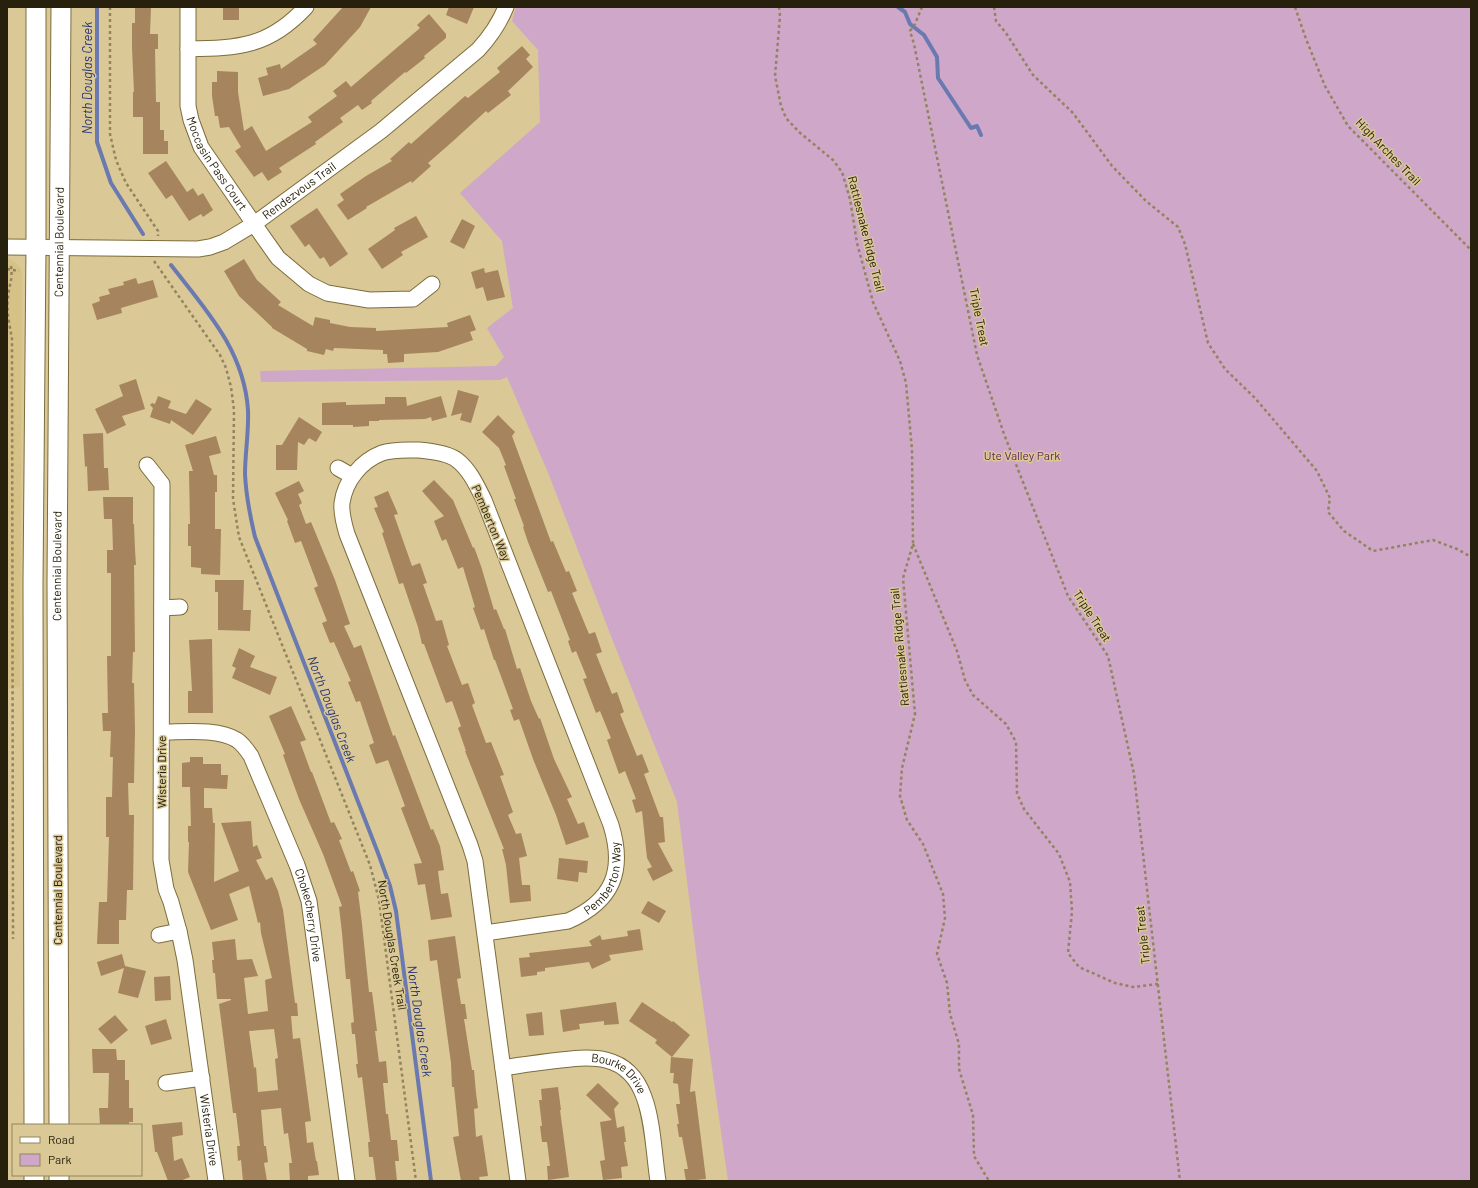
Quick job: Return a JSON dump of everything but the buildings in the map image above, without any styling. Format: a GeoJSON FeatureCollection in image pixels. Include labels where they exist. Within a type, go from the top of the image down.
{"type":"FeatureCollection","features":[{"type":"Feature","properties":{"kind":"main road","name":"Centennial Boulevard"},"geometry":{"type":"LineString","coordinates":[[34,1124],[33,583],[36,247],[36,7]]}},
{"type":"Feature","properties":{"kind":"main road","name":"Centennial Boulevard"},"geometry":{"type":"LineString","coordinates":[[59,1124],[57,584],[61,7]]}},
{"type":"Feature","properties":{"kind":"street","name":"Moccasin Pass Court"},"geometry":{"type":"LineString","coordinates":[[188,7],[188,106],[196,135],[201,147],[278,258],[309,284],[327,293],[370,300],[413,299],[432,284]]}},
{"type":"Feature","properties":{"kind":"street"},"geometry":{"type":"LineString","coordinates":[[188,48],[226,48],[245,46],[278,32],[306,7]]}},
{"type":"Feature","properties":{"kind":"street","name":"Rendezvous Trail"},"geometry":{"type":"LineString","coordinates":[[7,247],[204,248],[224,242],[254,224],[381,131],[478,50],[492,35],[506,7]]}},
{"type":"Feature","properties":{"kind":"street","name":"Pemberton Way"},"geometry":{"type":"LineString","coordinates":[[486,933],[568,921],[610,896],[617,867],[616,847],[611,825],[476,483],[458,456],[426,451],[396,450],[382,453],[364,464],[352,476],[345,491],[342,504],[343,519],[346,534],[470,845],[477,872],[486,933],[518,1181]]}},
{"type":"Feature","properties":{"kind":"street","name":"Wisteria Drive"},"geometry":{"type":"LineString","coordinates":[[148,466],[162,484],[161,860],[166,889],[179,931],[202,1078],[216,1181]]}},
{"type":"Feature","properties":{"kind":"street"},"geometry":{"type":"LineString","coordinates":[[338,468],[352,476]]}},
{"type":"Feature","properties":{"kind":"street"},"geometry":{"type":"LineString","coordinates":[[162,608],[180,608]]}},
{"type":"Feature","properties":{"kind":"street","name":"Chokecherry Drive"},"geometry":{"type":"LineString","coordinates":[[162,732],[213,732],[225,734],[245,747],[251,756],[305,886],[312,918],[325,1026],[347,1181]]}},
{"type":"Feature","properties":{"kind":"street"},"geometry":{"type":"LineString","coordinates":[[159,935],[179,931]]}},
{"type":"Feature","properties":{"kind":"street","name":"Bourke Drive"},"geometry":{"type":"LineString","coordinates":[[503,1068],[585,1057],[610,1061],[628,1066],[631,1074],[640,1086],[649,1115],[658,1181]]}},
{"type":"Feature","properties":{"kind":"street","name":"Wisteria Drive"},"geometry":{"type":"LineString","coordinates":[[166,1084],[202,1078]]}},
{"type":"Feature","properties":{"kind":"path"},"geometry":{"type":"LineString","coordinates":[[110,7],[110,134],[116,160],[126,183],[158,231],[158,238]]}},
{"type":"Feature","properties":{"kind":"path","name":"Rattlesnake Ridge Trail"},"geometry":{"type":"LineString","coordinates":[[779,7],[780,16],[775,76],[781,106],[786,118],[799,132],[833,160],[842,172],[850,199],[857,243],[873,302],[900,361],[906,383],[912,450],[913,544],[903,578],[915,714],[902,768],[900,796],[907,820],[923,844],[943,894],[945,918],[937,954],[947,983],[950,1014],[959,1044],[959,1069],[973,1115],[974,1156],[989,1181]]}},
{"type":"Feature","properties":{"kind":"path","name":"Triple Treat"},"geometry":{"type":"LineString","coordinates":[[922,7],[915,24],[910,31],[914,44],[977,355],[1004,434],[1068,596],[1108,656],[1134,774],[1180,1181]]}},
{"type":"Feature","properties":{"kind":"path"},"geometry":{"type":"LineString","coordinates":[[994,7],[996,21],[1006,33],[1032,75],[1073,112],[1112,166],[1146,201],[1178,228],[1185,244],[1208,343],[1225,370],[1255,398],[1317,471],[1330,498],[1328,512],[1344,531],[1373,551],[1433,540],[1471,557]]}},
{"type":"Feature","properties":{"kind":"path","name":"High Arches Trail"},"geometry":{"type":"LineString","coordinates":[[1295,7],[1325,86],[1348,126],[1471,250]]}},
{"type":"Feature","properties":{"kind":"path","name":"North Douglas Creek Trail"},"geometry":{"type":"LineString","coordinates":[[151,257],[220,356],[226,368],[231,387],[234,410],[233,499],[239,537],[370,865],[379,900],[416,1181]]}},
{"type":"Feature","properties":{"kind":"path"},"geometry":{"type":"LineString","coordinates":[[11,266],[12,280],[7,308],[12,339],[13,939]]}},
{"type":"Feature","properties":{"kind":"path"},"geometry":{"type":"LineString","coordinates":[[7,269],[19,271]]}},
{"type":"Feature","properties":{"kind":"path"},"geometry":{"type":"LineString","coordinates":[[913,544],[957,651],[965,680],[973,695],[1006,724],[1016,742],[1017,794],[1024,809],[1059,854],[1065,868],[1070,882],[1072,911],[1068,953],[1079,967],[1115,982],[1132,987],[1158,984]]}},
{"type":"Feature","properties":{"kind":"shaded area"},"geometry":{"type":"Polygon","coordinates":[[[7,258],[15,262],[21,268],[22,279],[20,687],[7,689],[7,258]]]}},
{"type":"Feature","properties":{"kind":"green space","name":"Ute Valley Park"},"geometry":{"type":"Polygon","coordinates":[[[516,7],[1471,7],[1471,1181],[728,1181],[699,976],[677,802],[549,475],[507,377],[500,380],[261,382],[260,371],[496,366],[504,357],[487,328],[513,308],[502,241],[460,193],[540,122],[538,50],[512,21],[516,7]]]}},
{"type":"Feature","properties":{"kind":"waterway","name":"North Douglas Creek"},"geometry":{"type":"LineString","coordinates":[[97,7],[97,142],[111,183],[143,234]]}},
{"type":"Feature","properties":{"kind":"waterway"},"geometry":{"type":"LineString","coordinates":[[898,7],[905,12],[910,24],[924,35],[937,57],[938,78],[971,128],[977,126],[981,135]]}},
{"type":"Feature","properties":{"kind":"waterway","name":"North Douglas Creek"},"geometry":{"type":"LineString","coordinates":[[171,265],[210,315],[231,350],[239,368],[245,388],[248,410],[245,474],[248,506],[255,537],[390,886],[396,911],[431,1181]]}}]}
